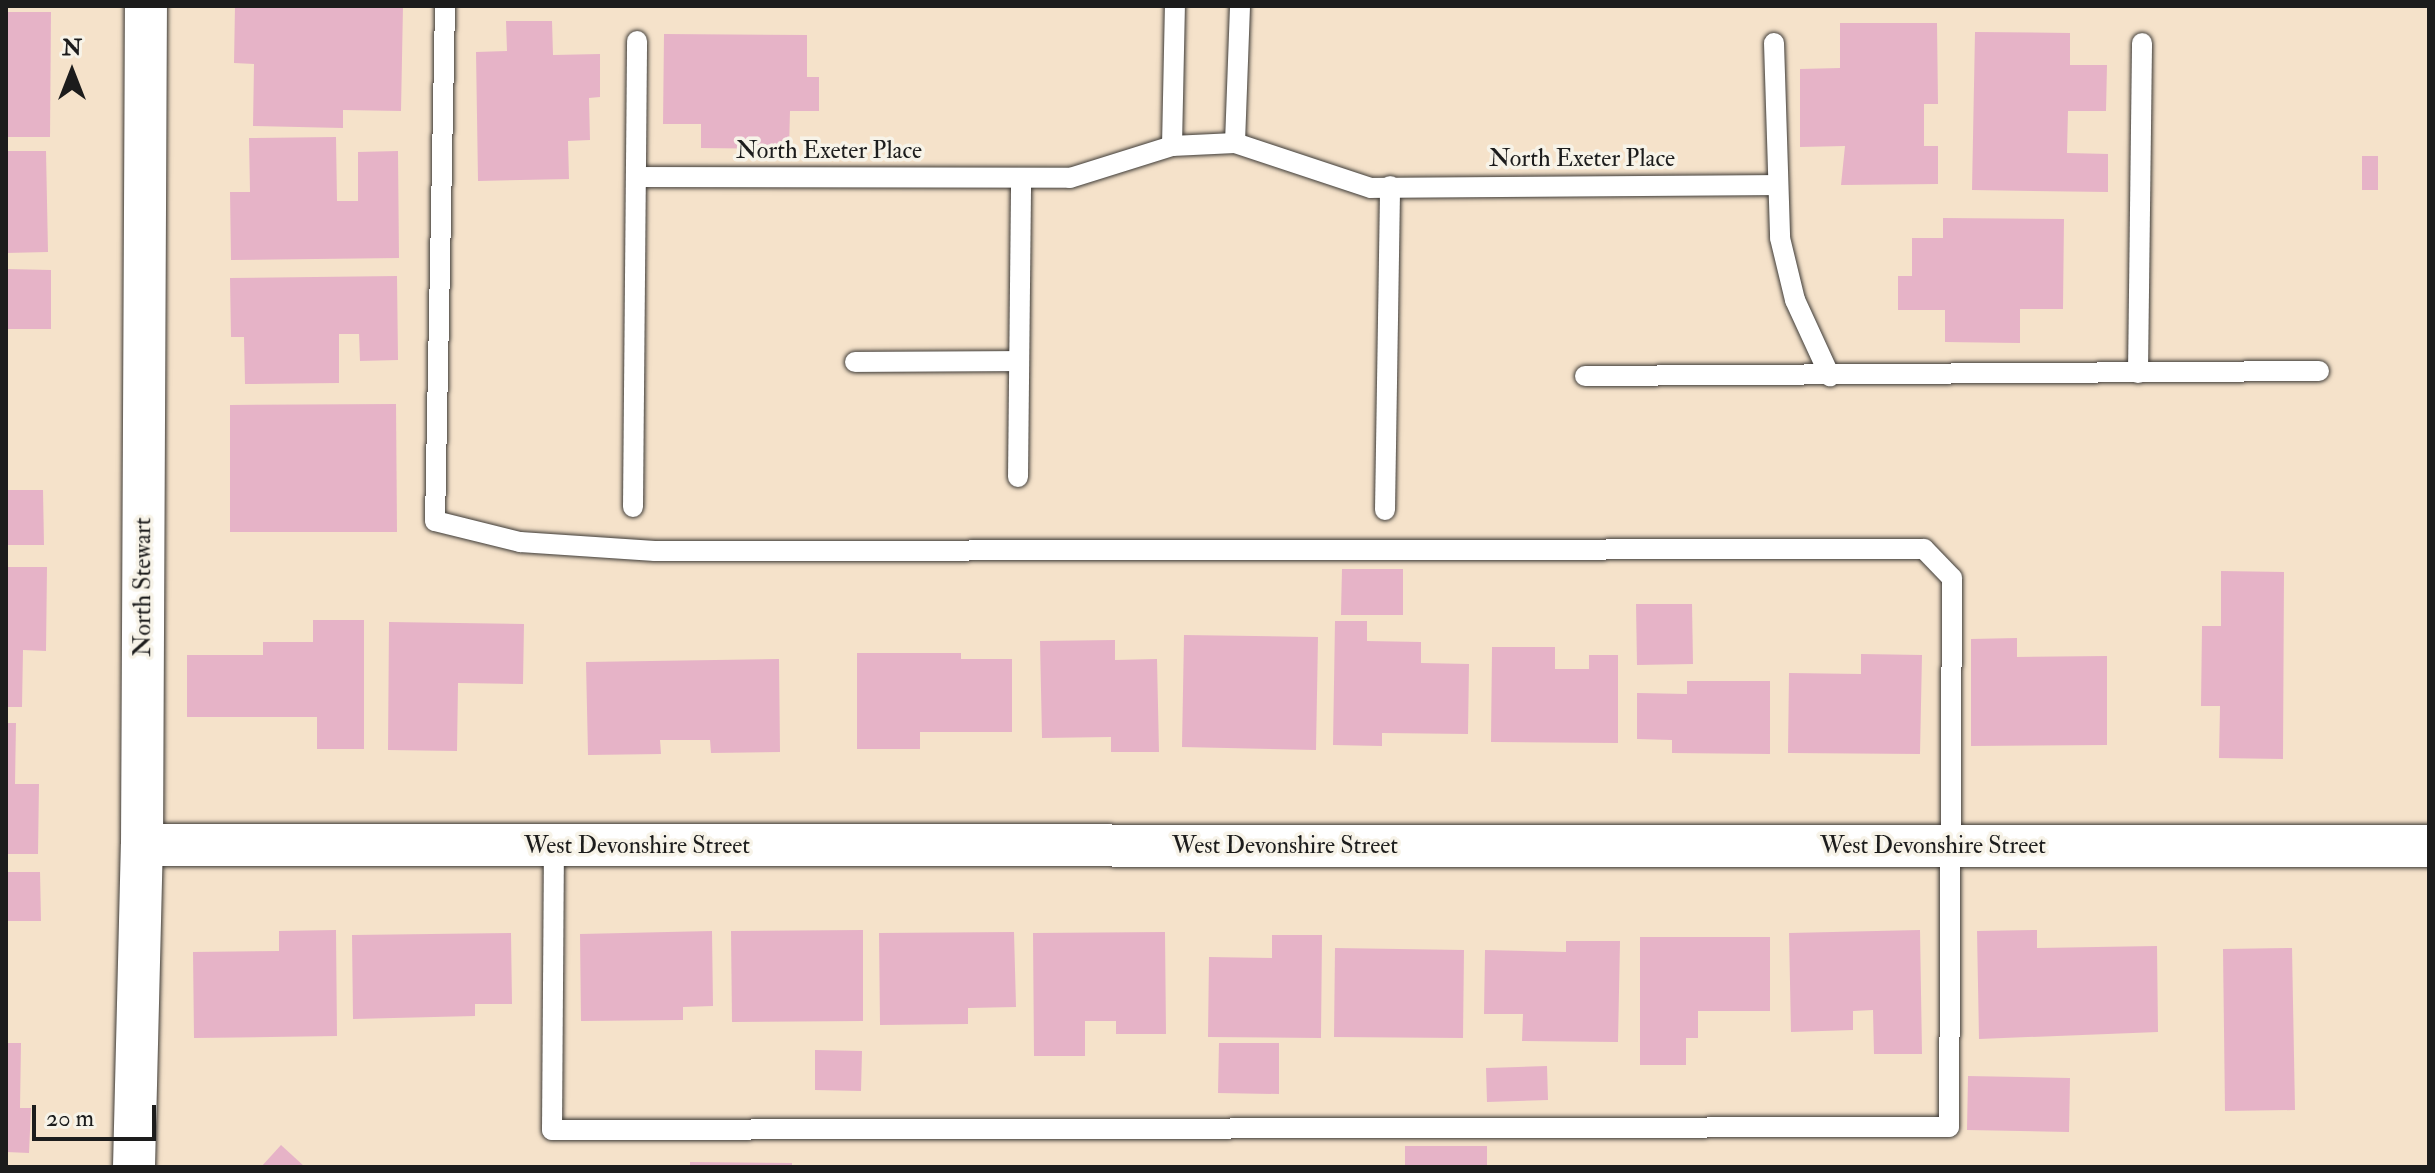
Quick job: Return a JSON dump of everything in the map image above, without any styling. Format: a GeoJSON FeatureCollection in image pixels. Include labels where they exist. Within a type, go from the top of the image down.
{"type":"FeatureCollection","features":[{"type":"Feature","properties":{"kind":"street","name":"North Stewart"},"geometry":{"type":"LineString","coordinates":[[134,1167],[142,845],[146,6]]}},
{"type":"Feature","properties":{"kind":"street","name":"West Devonshire Street"},"geometry":{"type":"LineString","coordinates":[[142,845],[2429,846]]}},
{"type":"Feature","properties":{"kind":"lane"},"geometry":{"type":"LineString","coordinates":[[445,6],[435,521],[520,542],[655,551],[1924,549],[1952,578],[1953,846],[1949,1127],[552,1130],[554,846]]}},
{"type":"Feature","properties":{"kind":"lane"},"geometry":{"type":"LineString","coordinates":[[1172,146],[1175,6]]}},
{"type":"Feature","properties":{"kind":"lane"},"geometry":{"type":"LineString","coordinates":[[1235,143],[1240,6]]}},
{"type":"Feature","properties":{"kind":"lane"},"geometry":{"type":"LineString","coordinates":[[633,507],[637,41]]}},
{"type":"Feature","properties":{"kind":"lane"},"geometry":{"type":"LineString","coordinates":[[1774,43],[1774,185],[1785,265],[1830,376]]}},
{"type":"Feature","properties":{"kind":"lane"},"geometry":{"type":"LineString","coordinates":[[2138,373],[2142,43]]}},
{"type":"Feature","properties":{"kind":"lane","name":"North Exeter Place"},"geometry":{"type":"LineString","coordinates":[[637,177],[1070,178],[1172,146],[1235,143],[1319,174],[1371,188],[1774,185]]}},
{"type":"Feature","properties":{"kind":"lane"},"geometry":{"type":"LineString","coordinates":[[1018,477],[1021,178]]}},
{"type":"Feature","properties":{"kind":"lane"},"geometry":{"type":"LineString","coordinates":[[1385,510],[1390,186]]}},
{"type":"Feature","properties":{"kind":"lane"},"geometry":{"type":"LineString","coordinates":[[855,362],[1019,361]]}},
{"type":"Feature","properties":{"kind":"lane"},"geometry":{"type":"LineString","coordinates":[[1585,376],[2319,371]]}},
{"type":"Feature","properties":{"kind":"building"},"geometry":{"type":"Polygon","coordinates":[[[235,6],[403,6],[401,111],[343,110],[343,128],[253,126],[254,64],[234,63],[235,6]]]}},
{"type":"Feature","properties":{"kind":"building"},"geometry":{"type":"Polygon","coordinates":[[[6,12],[51,12],[50,137],[6,137],[6,12]]]}},
{"type":"Feature","properties":{"kind":"building"},"geometry":{"type":"Polygon","coordinates":[[[506,21],[552,21],[553,55],[600,54],[600,97],[589,98],[590,140],[568,141],[569,179],[478,181],[476,52],[507,51],[506,21]]]}},
{"type":"Feature","properties":{"kind":"building"},"geometry":{"type":"Polygon","coordinates":[[[1840,23],[1937,23],[1938,104],[1924,104],[1924,146],[1938,146],[1938,184],[1841,185],[1845,146],[1800,147],[1800,69],[1840,68],[1840,23]]]}},
{"type":"Feature","properties":{"kind":"building"},"geometry":{"type":"Polygon","coordinates":[[[1975,32],[2070,33],[2070,65],[2107,65],[2106,111],[2068,111],[2067,153],[2108,154],[2108,192],[1972,190],[1975,32]]]}},
{"type":"Feature","properties":{"kind":"building"},"geometry":{"type":"Polygon","coordinates":[[[664,34],[807,35],[807,77],[819,77],[819,111],[790,111],[789,149],[701,148],[701,124],[663,124],[664,34]]]}},
{"type":"Feature","properties":{"kind":"building"},"geometry":{"type":"Polygon","coordinates":[[[336,137],[337,201],[358,201],[358,152],[398,151],[399,258],[231,260],[230,192],[250,192],[249,138],[336,137]]]}},
{"type":"Feature","properties":{"kind":"building"},"geometry":{"type":"Polygon","coordinates":[[[6,151],[46,151],[48,252],[6,253],[6,151]]]}},
{"type":"Feature","properties":{"kind":"building"},"geometry":{"type":"Polygon","coordinates":[[[2362,156],[2378,156],[2378,190],[2362,190],[2362,156]]]}},
{"type":"Feature","properties":{"kind":"building"},"geometry":{"type":"Polygon","coordinates":[[[1943,218],[2064,219],[2063,309],[2020,309],[2020,343],[1945,342],[1945,310],[1898,310],[1898,276],[1912,276],[1912,238],[1943,238],[1943,218]]]}},
{"type":"Feature","properties":{"kind":"building"},"geometry":{"type":"Polygon","coordinates":[[[6,269],[51,270],[51,329],[6,329],[6,269]]]}},
{"type":"Feature","properties":{"kind":"building"},"geometry":{"type":"Polygon","coordinates":[[[397,276],[398,360],[360,361],[359,334],[339,334],[339,383],[245,384],[244,337],[231,337],[230,278],[397,276]]]}},
{"type":"Feature","properties":{"kind":"building"},"geometry":{"type":"Polygon","coordinates":[[[396,404],[397,532],[230,532],[230,405],[396,404]]]}},
{"type":"Feature","properties":{"kind":"building"},"geometry":{"type":"Polygon","coordinates":[[[6,490],[43,490],[44,545],[6,545],[6,490]]]}},
{"type":"Feature","properties":{"kind":"building"},"geometry":{"type":"Polygon","coordinates":[[[6,567],[47,567],[46,651],[23,650],[22,707],[6,707],[6,567]]]}},
{"type":"Feature","properties":{"kind":"building"},"geometry":{"type":"Polygon","coordinates":[[[1342,569],[1403,569],[1403,615],[1341,615],[1342,569]]]}},
{"type":"Feature","properties":{"kind":"building"},"geometry":{"type":"Polygon","coordinates":[[[2221,571],[2284,572],[2283,759],[2219,758],[2220,706],[2201,706],[2202,626],[2221,626],[2221,571]]]}},
{"type":"Feature","properties":{"kind":"building"},"geometry":{"type":"Polygon","coordinates":[[[1636,604],[1692,604],[1693,664],[1637,665],[1636,604]]]}},
{"type":"Feature","properties":{"kind":"building"},"geometry":{"type":"Polygon","coordinates":[[[313,620],[364,620],[364,749],[317,749],[317,717],[187,717],[187,655],[263,655],[263,642],[313,642],[313,620]]]}},
{"type":"Feature","properties":{"kind":"building"},"geometry":{"type":"Polygon","coordinates":[[[1335,621],[1367,621],[1367,641],[1421,642],[1421,663],[1469,664],[1468,734],[1382,733],[1382,746],[1333,745],[1335,621]]]}},
{"type":"Feature","properties":{"kind":"building"},"geometry":{"type":"Polygon","coordinates":[[[389,622],[524,624],[523,684],[458,683],[457,751],[388,750],[389,622]]]}},
{"type":"Feature","properties":{"kind":"building"},"geometry":{"type":"Polygon","coordinates":[[[1184,635],[1318,637],[1316,750],[1182,747],[1184,635]]]}},
{"type":"Feature","properties":{"kind":"building"},"geometry":{"type":"Polygon","coordinates":[[[2017,638],[2017,657],[2107,656],[2107,745],[1971,746],[1971,639],[2017,638]]]}},
{"type":"Feature","properties":{"kind":"building"},"geometry":{"type":"Polygon","coordinates":[[[1115,640],[1115,660],[1157,659],[1159,752],[1111,752],[1111,737],[1042,738],[1040,641],[1115,640]]]}},
{"type":"Feature","properties":{"kind":"building"},"geometry":{"type":"Polygon","coordinates":[[[1492,647],[1555,647],[1555,669],[1589,669],[1589,655],[1618,655],[1618,743],[1491,742],[1492,647]]]}},
{"type":"Feature","properties":{"kind":"building"},"geometry":{"type":"Polygon","coordinates":[[[857,653],[961,653],[961,659],[1012,659],[1012,732],[920,732],[920,749],[857,749],[857,653]]]}},
{"type":"Feature","properties":{"kind":"building"},"geometry":{"type":"Polygon","coordinates":[[[1861,654],[1922,655],[1920,754],[1788,753],[1789,673],[1861,674],[1861,654]]]}},
{"type":"Feature","properties":{"kind":"building"},"geometry":{"type":"Polygon","coordinates":[[[779,659],[780,752],[711,753],[710,740],[660,740],[661,754],[588,755],[586,662],[779,659]]]}},
{"type":"Feature","properties":{"kind":"building"},"geometry":{"type":"Polygon","coordinates":[[[1687,681],[1770,681],[1770,754],[1672,753],[1672,740],[1637,739],[1637,693],[1687,694],[1687,681]]]}},
{"type":"Feature","properties":{"kind":"building"},"geometry":{"type":"Polygon","coordinates":[[[6,723],[16,723],[15,784],[39,784],[38,854],[6,854],[6,723]]]}},
{"type":"Feature","properties":{"kind":"building"},"geometry":{"type":"Polygon","coordinates":[[[6,872],[40,872],[41,921],[6,921],[6,872]]]}},
{"type":"Feature","properties":{"kind":"building"},"geometry":{"type":"Polygon","coordinates":[[[336,930],[337,1036],[194,1038],[193,952],[279,951],[279,931],[336,930]]]}},
{"type":"Feature","properties":{"kind":"building"},"geometry":{"type":"Polygon","coordinates":[[[863,930],[863,1021],[732,1022],[731,931],[863,930]]]}},
{"type":"Feature","properties":{"kind":"building"},"geometry":{"type":"Polygon","coordinates":[[[1920,930],[1922,1054],[1874,1054],[1873,1010],[1853,1011],[1853,1030],[1791,1032],[1789,933],[1920,930]]]}},
{"type":"Feature","properties":{"kind":"building"},"geometry":{"type":"Polygon","coordinates":[[[2037,930],[2037,948],[2157,946],[2158,1032],[1979,1039],[1977,931],[2037,930]]]}},
{"type":"Feature","properties":{"kind":"building"},"geometry":{"type":"Polygon","coordinates":[[[712,931],[713,1006],[683,1007],[683,1020],[581,1021],[580,934],[712,931]]]}},
{"type":"Feature","properties":{"kind":"building"},"geometry":{"type":"Polygon","coordinates":[[[1014,932],[1016,1007],[968,1008],[968,1024],[880,1025],[879,933],[1014,932]]]}},
{"type":"Feature","properties":{"kind":"building"},"geometry":{"type":"Polygon","coordinates":[[[1165,932],[1166,1034],[1116,1034],[1116,1021],[1085,1021],[1085,1056],[1034,1056],[1033,933],[1165,932]]]}},
{"type":"Feature","properties":{"kind":"building"},"geometry":{"type":"Polygon","coordinates":[[[511,933],[512,1004],[475,1004],[475,1016],[353,1019],[352,935],[511,933]]]}},
{"type":"Feature","properties":{"kind":"building"},"geometry":{"type":"Polygon","coordinates":[[[1272,935],[1322,935],[1321,1038],[1208,1037],[1209,957],[1272,958],[1272,935]]]}},
{"type":"Feature","properties":{"kind":"building"},"geometry":{"type":"Polygon","coordinates":[[[1640,937],[1770,937],[1770,1011],[1698,1011],[1698,1038],[1686,1038],[1686,1065],[1640,1065],[1640,937]]]}},
{"type":"Feature","properties":{"kind":"building"},"geometry":{"type":"Polygon","coordinates":[[[1566,941],[1620,941],[1618,1042],[1522,1041],[1523,1014],[1484,1014],[1485,950],[1566,952],[1566,941]]]}},
{"type":"Feature","properties":{"kind":"building"},"geometry":{"type":"Polygon","coordinates":[[[1335,948],[1464,950],[1463,1038],[1334,1037],[1335,948]]]}},
{"type":"Feature","properties":{"kind":"building"},"geometry":{"type":"Polygon","coordinates":[[[2292,948],[2295,1110],[2225,1111],[2223,949],[2292,948]]]}},
{"type":"Feature","properties":{"kind":"building"},"geometry":{"type":"Polygon","coordinates":[[[6,1043],[21,1043],[20,1108],[31,1108],[29,1153],[6,1152],[6,1043]]]}},
{"type":"Feature","properties":{"kind":"building"},"geometry":{"type":"Polygon","coordinates":[[[1219,1043],[1279,1043],[1279,1094],[1218,1093],[1219,1043]]]}},
{"type":"Feature","properties":{"kind":"building"},"geometry":{"type":"Polygon","coordinates":[[[815,1050],[862,1051],[861,1091],[815,1090],[815,1050]]]}},
{"type":"Feature","properties":{"kind":"building"},"geometry":{"type":"Polygon","coordinates":[[[1547,1066],[1548,1100],[1487,1102],[1486,1068],[1547,1066]]]}},
{"type":"Feature","properties":{"kind":"building"},"geometry":{"type":"Polygon","coordinates":[[[1968,1076],[2070,1078],[2069,1132],[1967,1130],[1968,1076]]]}},
{"type":"Feature","properties":{"kind":"building"},"geometry":{"type":"Polygon","coordinates":[[[281,1145],[305,1167],[261,1167],[281,1145]]]}},
{"type":"Feature","properties":{"kind":"building"},"geometry":{"type":"Polygon","coordinates":[[[1405,1146],[1487,1146],[1487,1167],[1405,1167],[1405,1146]]]}},
{"type":"Feature","properties":{"kind":"building"},"geometry":{"type":"Polygon","coordinates":[[[690,1162],[792,1163],[792,1167],[690,1167],[690,1162]]]}}]}
